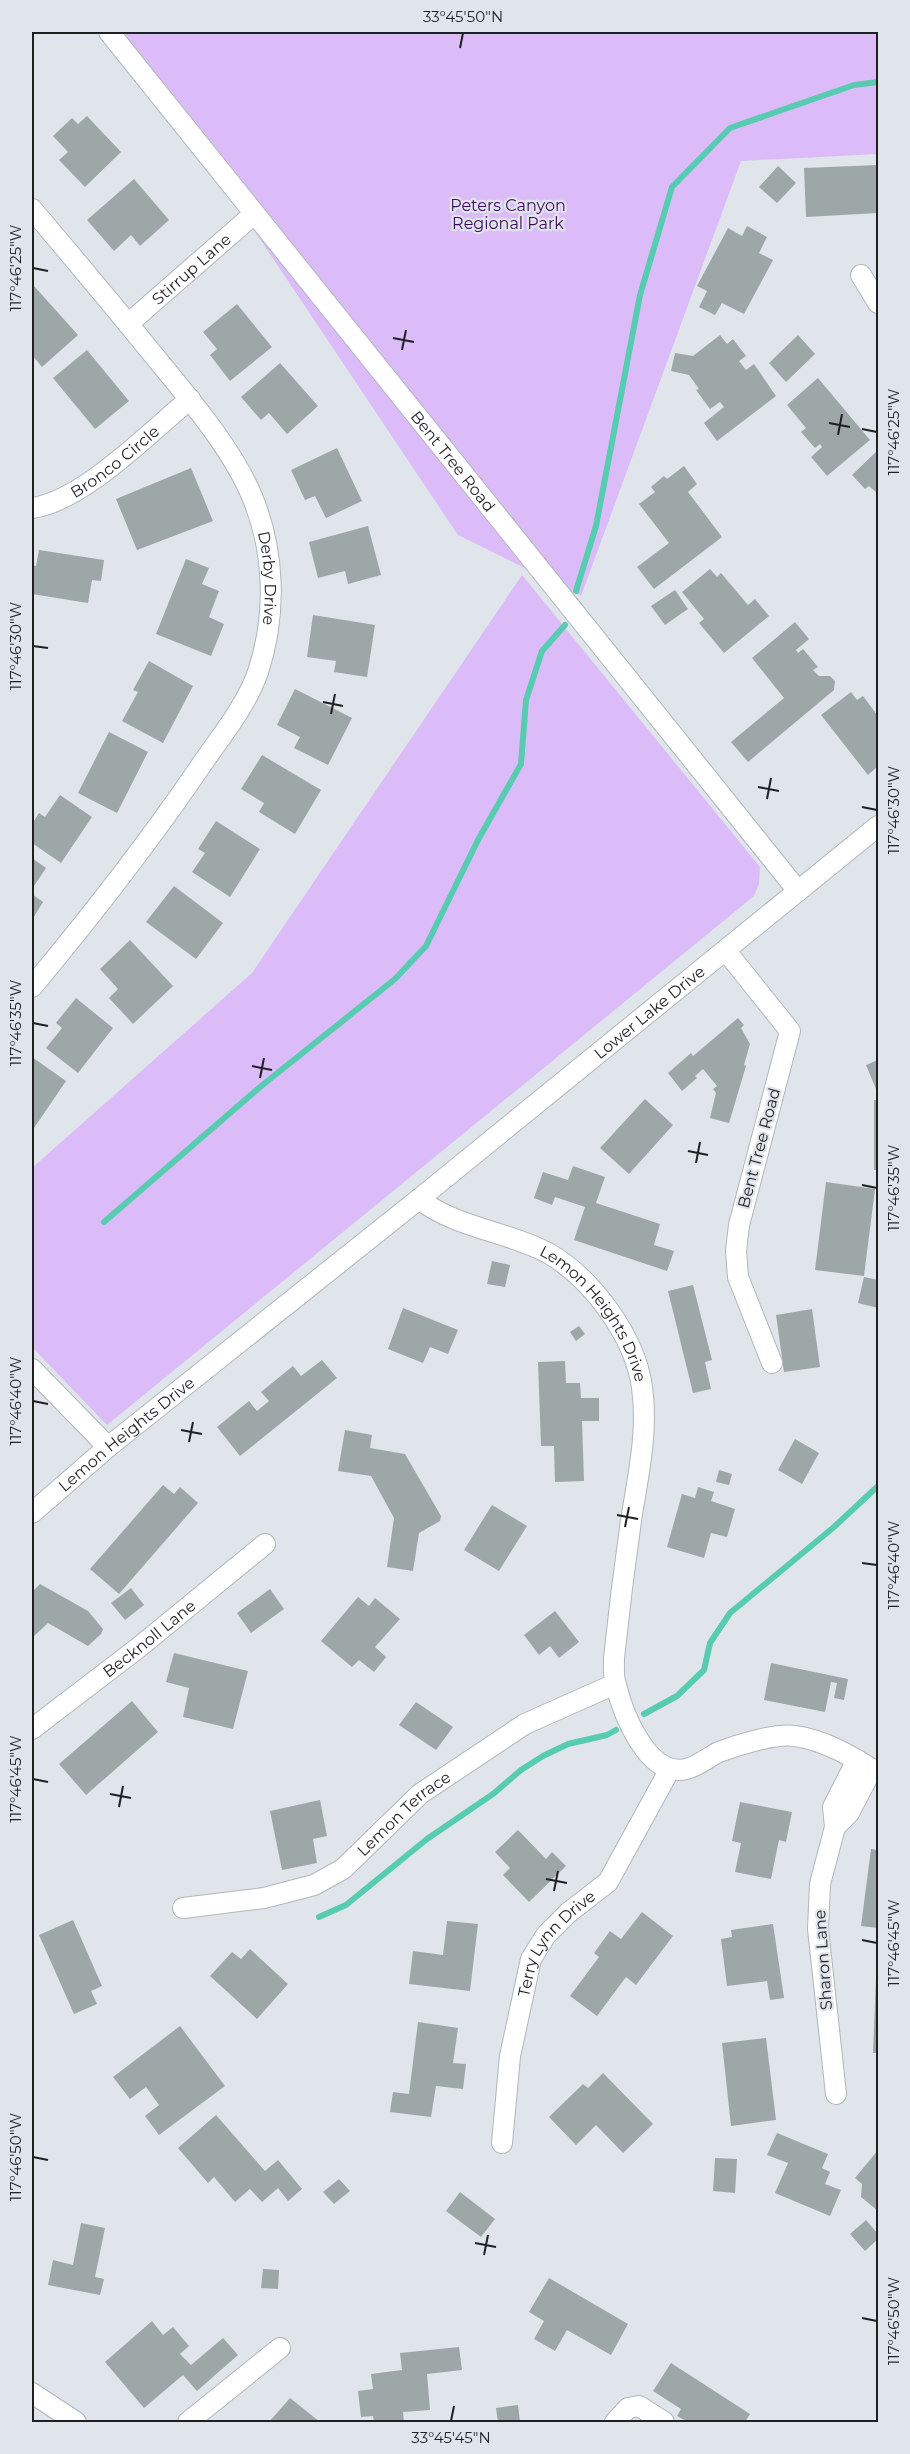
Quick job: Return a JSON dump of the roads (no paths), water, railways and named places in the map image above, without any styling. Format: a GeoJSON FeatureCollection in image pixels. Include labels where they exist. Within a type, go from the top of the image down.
{"type":"FeatureCollection","features":[{"type":"Feature","properties":{"kind":"street","name":"Bent Tree Road"},"geometry":{"type":"LineString","coordinates":[[109,32],[798,891]]}},
{"type":"Feature","properties":{"kind":"street","name":"Derby Drive"},"geometry":{"type":"LineString","coordinates":[[32,209],[190,399],[220,441],[250,493],[262,527],[270,562],[272,595],[267,634],[257,673],[243,705],[149,840],[80,930],[32,987]]}},
{"type":"Feature","properties":{"kind":"street","name":"Stirrup Lane"},"geometry":{"type":"LineString","coordinates":[[128,324],[254,214]]}},
{"type":"Feature","properties":{"kind":"street"},"geometry":{"type":"LineString","coordinates":[[861,275],[879,303]]}},
{"type":"Feature","properties":{"kind":"street","name":"Bronco Circle"},"geometry":{"type":"LineString","coordinates":[[32,508],[47,506],[86,486],[190,399]]}},
{"type":"Feature","properties":{"kind":"street","name":"Lower Lake Drive"},"geometry":{"type":"LineString","coordinates":[[419,1199],[879,826]]}},
{"type":"Feature","properties":{"kind":"street","name":"Bent Tree Road"},"geometry":{"type":"LineString","coordinates":[[726,951],[790,1031],[739,1225],[736,1251],[738,1277],[772,1363]]}},
{"type":"Feature","properties":{"kind":"street","name":"Lemon Heights Drive"},"geometry":{"type":"LineString","coordinates":[[32,1513],[108,1447],[419,1199],[443,1215],[498,1232],[548,1253],[574,1271],[611,1314],[636,1362],[642,1386],[643,1437],[622,1581],[614,1658],[615,1684],[639,1744],[657,1761],[670,1769]]}},
{"type":"Feature","properties":{"kind":"street"},"geometry":{"type":"LineString","coordinates":[[32,1369],[108,1447]]}},
{"type":"Feature","properties":{"kind":"street","name":"Becknoll Lane"},"geometry":{"type":"LineString","coordinates":[[32,1729],[138,1648],[265,1544]]}},
{"type":"Feature","properties":{"kind":"street","name":"Lemon Terrace"},"geometry":{"type":"LineString","coordinates":[[183,1908],[264,1898],[314,1885],[343,1869],[420,1794],[525,1724],[615,1684]]}},
{"type":"Feature","properties":{"kind":"street"},"geometry":{"type":"LineString","coordinates":[[670,1769],[686,1769],[719,1752],[760,1740],[794,1736],[832,1747],[869,1767]]}},
{"type":"Feature","properties":{"kind":"street","name":"Sharon Lane"},"geometry":{"type":"LineString","coordinates":[[836,2094],[818,1929],[820,1884],[835,1827],[833,1807],[869,1767]]}},
{"type":"Feature","properties":{"kind":"street","name":"Terry Lynn Drive"},"geometry":{"type":"LineString","coordinates":[[502,2143],[510,2056],[531,1959],[546,1935],[568,1913],[608,1882],[670,1769]]}},
{"type":"Feature","properties":{"kind":"street"},"geometry":{"type":"LineString","coordinates":[[188,2422],[280,2348]]}},
{"type":"Feature","properties":{"kind":"street"},"geometry":{"type":"LineString","coordinates":[[32,2393],[76,2422]]}},
{"type":"Feature","properties":{"kind":"street"},"geometry":{"type":"LineString","coordinates":[[615,2422],[618,2416],[628,2408],[639,2406],[664,2422]]}},
{"type":"Feature","properties":{"kind":"waterway"},"geometry":{"type":"LineString","coordinates":[[576,591],[596,526],[640,295],[672,187],[730,128],[854,85],[878,82]]}},
{"type":"Feature","properties":{"kind":"waterway"},"geometry":{"type":"LineString","coordinates":[[104,1222],[260,1087],[395,979],[426,946],[478,840],[521,764],[526,700],[542,651],[565,625]]}},
{"type":"Feature","properties":{"kind":"waterway"},"geometry":{"type":"LineString","coordinates":[[644,1714],[677,1696],[704,1670],[710,1643],[730,1613],[834,1527],[878,1486]]}},
{"type":"Feature","properties":{"kind":"waterway"},"geometry":{"type":"LineString","coordinates":[[319,1917],[346,1905],[427,1839],[493,1794],[521,1770],[543,1756],[568,1744],[607,1735],[616,1730]]}},
{"type":"Feature","properties":{"kind":"park label","name":"Peters Canyon Regional Park"},"geometry":{"type":"Point","coordinates":[508,214]}}]}
